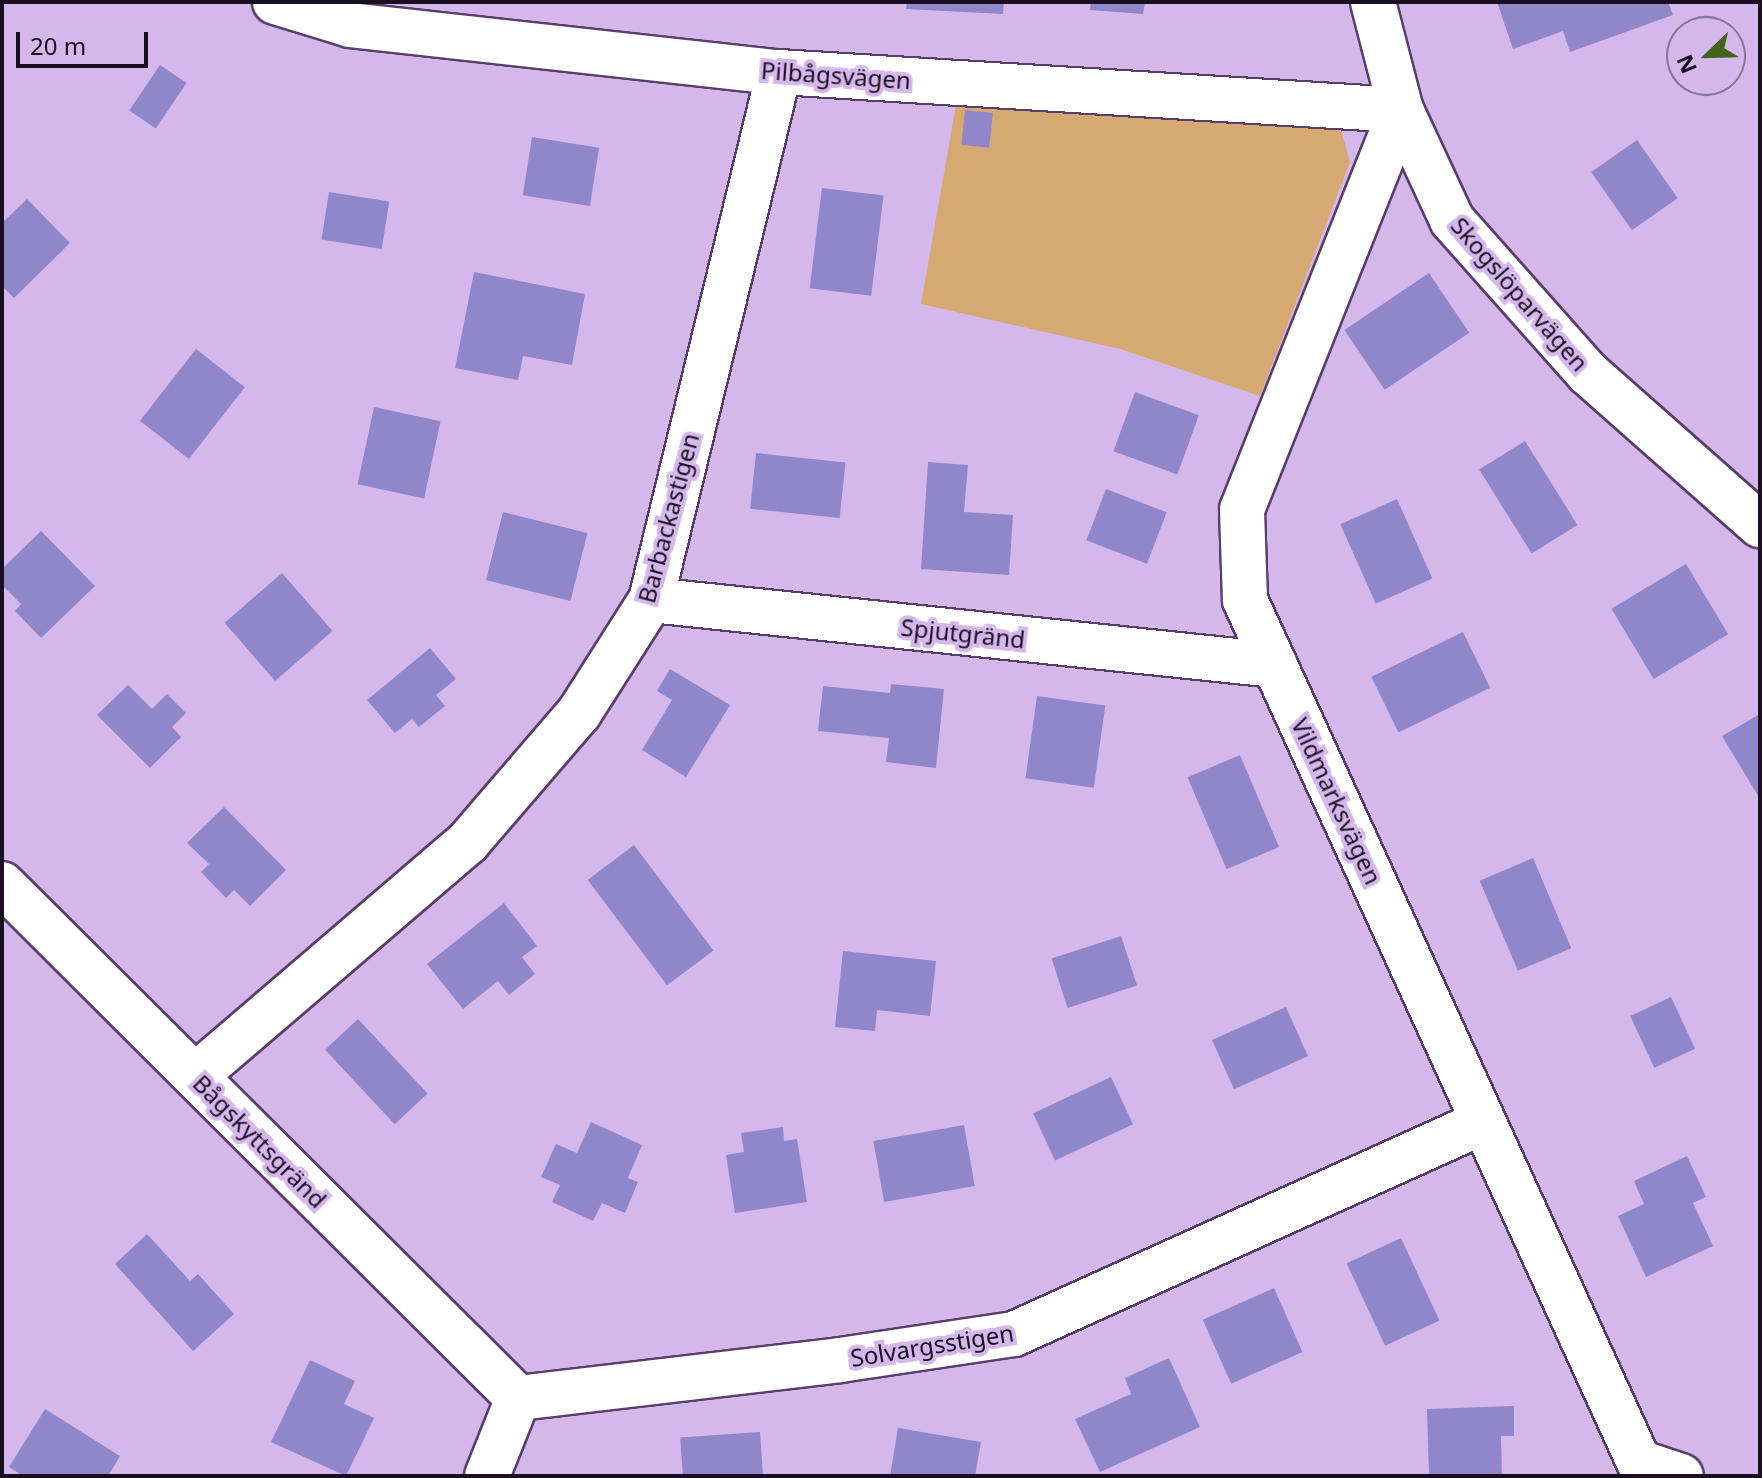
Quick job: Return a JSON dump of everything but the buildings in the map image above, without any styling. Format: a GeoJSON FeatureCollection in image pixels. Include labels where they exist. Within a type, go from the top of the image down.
{"type":"FeatureCollection","features":[{"type":"Feature","properties":{"kind":"street","name":"Pilbågsvägen"},"geometry":{"type":"LineString","coordinates":[[275,2],[350,25],[779,72],[1401,110]]}},
{"type":"Feature","properties":{"kind":"street","name":"Skogslöparvägen"},"geometry":{"type":"LineString","coordinates":[[1373,2],[1401,110],[1452,220],[1588,373],[1760,525]]}},
{"type":"Feature","properties":{"kind":"street","name":"Barbackastigen"},"geometry":{"type":"LineString","coordinates":[[195,1076],[468,842],[579,713],[651,600],[779,72]]}},
{"type":"Feature","properties":{"kind":"street","name":"Vildmarksvägen"},"geometry":{"type":"LineString","coordinates":[[1401,110],[1242,510],[1245,600],[1483,1122],[1635,1469]]}},
{"type":"Feature","properties":{"kind":"street","name":"Spjutgränd"},"geometry":{"type":"LineString","coordinates":[[651,600],[1275,665]]}},
{"type":"Feature","properties":{"kind":"street","name":"Bågskyttsgränd"},"geometry":{"type":"LineString","coordinates":[[2,884],[518,1398]]}},
{"type":"Feature","properties":{"kind":"street","name":"Solvargsstigen"},"geometry":{"type":"LineString","coordinates":[[518,1398],[824,1362],[1014,1334],[1483,1122]]}},
{"type":"Feature","properties":{"kind":"street"},"geometry":{"type":"LineString","coordinates":[[487,1476],[518,1398]]}},
{"type":"Feature","properties":{"kind":"street"},"geometry":{"type":"LineString","coordinates":[[1635,1469],[1681,1476]]}},
{"type":"Feature","properties":{"kind":"shaded area"},"geometry":{"type":"Polygon","coordinates":[[[957,99],[1341,129],[1350,162],[1260,396],[1120,349],[921,304],[957,99]]]}}]}
